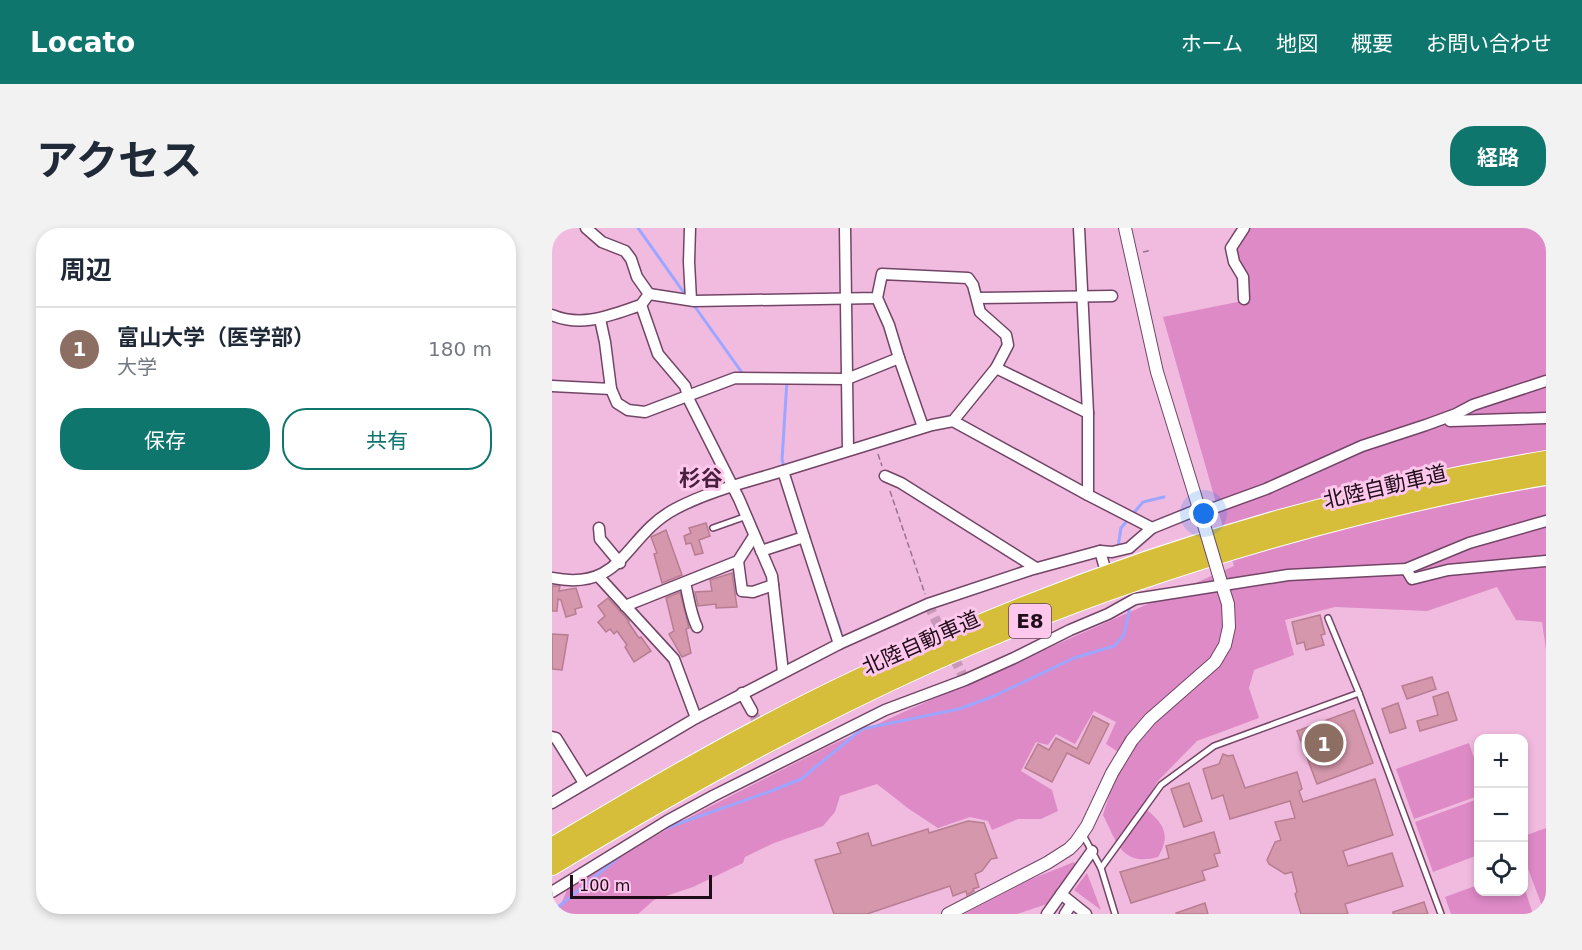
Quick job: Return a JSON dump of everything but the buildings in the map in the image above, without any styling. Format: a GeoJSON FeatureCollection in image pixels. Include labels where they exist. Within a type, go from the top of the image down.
{"type":"FeatureCollection","features":[{"type":"Feature","properties":{"kind":"highway","name":"北陸自動車道"},"geometry":{"type":"LineString","coordinates":[[552,847],[684,770],[790,712],[922,648],[1051,595],[1184,548],[1311,511],[1394,490],[1546,460]]}},
{"type":"Feature","properties":{"kind":"highway","name":"北陸自動車道"},"geometry":{"type":"LineString","coordinates":[[552,866],[664,799],[800,725],[929,663],[1058,610],[1134,582],[1258,542],[1412,503],[1546,476]]}},
{"type":"Feature","properties":{"kind":"street"},"geometry":{"type":"LineString","coordinates":[[585,228],[602,242],[625,251],[631,259],[637,278],[649,294],[691,300],[878,298]]}},
{"type":"Feature","properties":{"kind":"street"},"geometry":{"type":"LineString","coordinates":[[690,228],[691,300]]}},
{"type":"Feature","properties":{"kind":"street"},"geometry":{"type":"LineString","coordinates":[[845,228],[848,450]]}},
{"type":"Feature","properties":{"kind":"street"},"geometry":{"type":"LineString","coordinates":[[1079,228],[1088,413],[1088,495]]}},
{"type":"Feature","properties":{"kind":"street"},"geometry":{"type":"LineString","coordinates":[[948,914],[1047,863],[1069,849],[1082,833],[1112,773],[1132,740],[1150,719],[1215,662],[1225,645],[1229,627],[1228,604],[1157,372],[1125,228]]}},
{"type":"Feature","properties":{"kind":"street"},"geometry":{"type":"LineString","coordinates":[[1244,228],[1231,248],[1233,262],[1243,277],[1244,299]]}},
{"type":"Feature","properties":{"kind":"street"},"geometry":{"type":"LineString","coordinates":[[552,579],[586,581],[599,577],[620,563],[633,544],[655,523],[675,509],[731,486],[923,427],[953,421],[996,368],[1008,345],[1006,335],[980,312],[973,285],[968,278],[882,274],[878,298],[923,427]]}},
{"type":"Feature","properties":{"kind":"street"},"geometry":{"type":"LineString","coordinates":[[552,315],[567,321],[600,319],[641,305],[649,294]]}},
{"type":"Feature","properties":{"kind":"street"},"geometry":{"type":"LineString","coordinates":[[977,298],[1112,296]]}},
{"type":"Feature","properties":{"kind":"street"},"geometry":{"type":"LineString","coordinates":[[641,305],[658,354],[685,386],[688,397],[747,516],[772,576],[783,672]]}},
{"type":"Feature","properties":{"kind":"street"},"geometry":{"type":"LineString","coordinates":[[600,319],[611,389],[617,403],[627,410],[645,411],[735,378],[847,379],[899,358]]}},
{"type":"Feature","properties":{"kind":"street"},"geometry":{"type":"LineString","coordinates":[[996,368],[1088,413]]}},
{"type":"Feature","properties":{"kind":"street"},"geometry":{"type":"LineString","coordinates":[[552,803],[742,693],[839,644],[928,604],[1036,568],[1100,551],[1112,552],[1129,548],[1152,528],[1266,489],[1362,446],[1546,381]]}},
{"type":"Feature","properties":{"kind":"street"},"geometry":{"type":"LineString","coordinates":[[552,386],[611,389]]}},
{"type":"Feature","properties":{"kind":"street"},"geometry":{"type":"LineString","coordinates":[[1450,421],[1546,418]]}},
{"type":"Feature","properties":{"kind":"street"},"geometry":{"type":"LineString","coordinates":[[953,421],[1152,528]]}},
{"type":"Feature","properties":{"kind":"street"},"geometry":{"type":"LineString","coordinates":[[783,471],[839,644]]}},
{"type":"Feature","properties":{"kind":"street"},"geometry":{"type":"LineString","coordinates":[[885,476],[901,483],[1036,568]]}},
{"type":"Feature","properties":{"kind":"street"},"geometry":{"type":"LineString","coordinates":[[552,892],[667,821],[778,764],[885,710],[964,680],[1108,614],[1117,604],[1222,582],[1288,575],[1406,568],[1469,543],[1546,521]]}},
{"type":"Feature","properties":{"kind":"street"},"geometry":{"type":"LineString","coordinates":[[599,528],[600,538],[620,563]]}},
{"type":"Feature","properties":{"kind":"street"},"geometry":{"type":"LineString","coordinates":[[625,606],[738,561],[754,536]]}},
{"type":"Feature","properties":{"kind":"street"},"geometry":{"type":"LineString","coordinates":[[761,551],[804,537]]}},
{"type":"Feature","properties":{"kind":"street"},"geometry":{"type":"LineString","coordinates":[[1100,551],[1104,565]]}},
{"type":"Feature","properties":{"kind":"street"},"geometry":{"type":"LineString","coordinates":[[738,561],[742,591],[753,592],[773,585]]}},
{"type":"Feature","properties":{"kind":"street"},"geometry":{"type":"LineString","coordinates":[[1406,568],[1412,579],[1448,570],[1546,561]]}},
{"type":"Feature","properties":{"kind":"street"},"geometry":{"type":"LineString","coordinates":[[599,577],[674,659],[696,718]]}},
{"type":"Feature","properties":{"kind":"street"},"geometry":{"type":"LineString","coordinates":[[684,583],[689,611],[697,627]]}},
{"type":"Feature","properties":{"kind":"street"},"geometry":{"type":"LineString","coordinates":[[742,693],[752,711]]}},
{"type":"Feature","properties":{"kind":"street"},"geometry":{"type":"LineString","coordinates":[[552,737],[556,738],[584,783]]}},
{"type":"Feature","properties":{"kind":"street"},"geometry":{"type":"LineString","coordinates":[[773,752],[778,764]]}},
{"type":"Feature","properties":{"kind":"street"},"geometry":{"type":"LineString","coordinates":[[1047,914],[1092,851]]}},
{"type":"Feature","properties":{"kind":"street"},"geometry":{"type":"LineString","coordinates":[[1061,894],[1086,914]]}},
{"type":"Feature","properties":{"kind":"street"},"geometry":{"type":"LineString","coordinates":[[1065,914],[1072,903]]}},
{"type":"Feature","properties":{"kind":"lane"},"geometry":{"type":"LineString","coordinates":[[714,528],[747,516]]}},
{"type":"Feature","properties":{"kind":"lane"},"geometry":{"type":"LineString","coordinates":[[1328,618],[1359,693],[1441,914]]}},
{"type":"Feature","properties":{"kind":"lane"},"geometry":{"type":"LineString","coordinates":[[1101,868],[1161,784],[1214,746],[1359,693]]}},
{"type":"Feature","properties":{"kind":"lane"},"geometry":{"type":"LineString","coordinates":[[1082,833],[1101,868],[1115,914]]}},
{"type":"Feature","properties":{"kind":"path"},"geometry":{"type":"LineString","coordinates":[[874,443],[928,604]]}},
{"type":"Feature","properties":{"kind":"shaded area"},"geometry":{"type":"Polygon","coordinates":[[[1244,228],[1546,228],[1546,650],[1542,622],[1516,620],[1497,587],[1427,611],[1335,607],[1285,620],[1294,655],[1254,670],[1249,688],[1259,718],[1197,741],[1157,782],[1143,807],[1160,823],[1165,835],[1158,857],[1146,859],[1128,855],[1117,843],[1103,815],[1112,786],[1126,757],[1106,744],[1116,722],[1094,711],[1075,744],[1056,734],[1048,745],[1036,742],[1021,771],[1052,790],[1058,811],[1041,819],[1018,819],[992,830],[988,821],[970,817],[938,828],[877,784],[840,796],[835,812],[823,826],[774,843],[745,857],[743,863],[693,887],[654,900],[638,914],[557,914],[567,890],[655,836],[707,808],[827,747],[1234,566],[1163,317],[1247,300],[1234,253],[1244,228]]]}},
{"type":"Feature","properties":{"kind":"shaded area"},"geometry":{"type":"Polygon","coordinates":[[[1469,743],[1474,758],[1474,797],[1414,819],[1396,769],[1469,743]]]}},
{"type":"Feature","properties":{"kind":"shaded area"},"geometry":{"type":"Polygon","coordinates":[[[1474,800],[1474,857],[1433,872],[1415,822],[1474,800]]]}},
{"type":"Feature","properties":{"kind":"shaded area"},"geometry":{"type":"Polygon","coordinates":[[[1546,828],[1546,914],[1528,869],[1528,835],[1546,828]]]}},
{"type":"Feature","properties":{"kind":"shaded area"},"geometry":{"type":"Polygon","coordinates":[[[1074,862],[1076,864],[1047,904],[1017,914],[964,914],[1029,880],[1074,862]]]}},
{"type":"Feature","properties":{"kind":"shaded area"},"geometry":{"type":"Polygon","coordinates":[[[1087,873],[1101,910],[1074,890],[1087,873]]]}},
{"type":"Feature","properties":{"kind":"shaded area"},"geometry":{"type":"Polygon","coordinates":[[[1474,886],[1474,896],[1527,896],[1533,914],[1451,914],[1445,897],[1474,886]]]}},
{"type":"Feature","properties":{"kind":"waterway"},"geometry":{"type":"LineString","coordinates":[[638,228],[687,297]]}},
{"type":"Feature","properties":{"kind":"waterway"},"geometry":{"type":"LineString","coordinates":[[693,304],[743,374]]}},
{"type":"Feature","properties":{"kind":"waterway"},"geometry":{"type":"LineString","coordinates":[[785,469],[782,460],[787,380]]}},
{"type":"Feature","properties":{"kind":"waterway"},"geometry":{"type":"LineString","coordinates":[[1118,547],[1121,528],[1143,502],[1164,497]]}},
{"type":"Feature","properties":{"kind":"waterway"},"geometry":{"type":"LineString","coordinates":[[666,828],[801,779],[862,729],[959,709],[994,696],[1074,658],[1114,646],[1124,635],[1130,606]]}},
{"type":"Feature","properties":{"kind":"waterway"},"geometry":{"type":"LineString","coordinates":[[836,617],[841,632]]}},
{"type":"Feature","properties":{"kind":"waterway"},"geometry":{"type":"LineString","coordinates":[[552,912],[620,856]]}},
{"type":"Feature","properties":{"kind":"tunnel"},"geometry":{"type":"LineString","coordinates":[[928,604],[965,680]]}},
{"type":"Feature","properties":{"kind":"tunnel"},"geometry":{"type":"LineString","coordinates":[[752,711],[773,752]]}},
{"type":"Feature","properties":{"kind":"place","name":"富山大学（医学部）"},"geometry":{"type":"Point","coordinates":[1324,743]}},
{"type":"Feature","properties":{"kind":"district","name":"杉谷"},"geometry":{"type":"Point","coordinates":[701,478]}}]}
